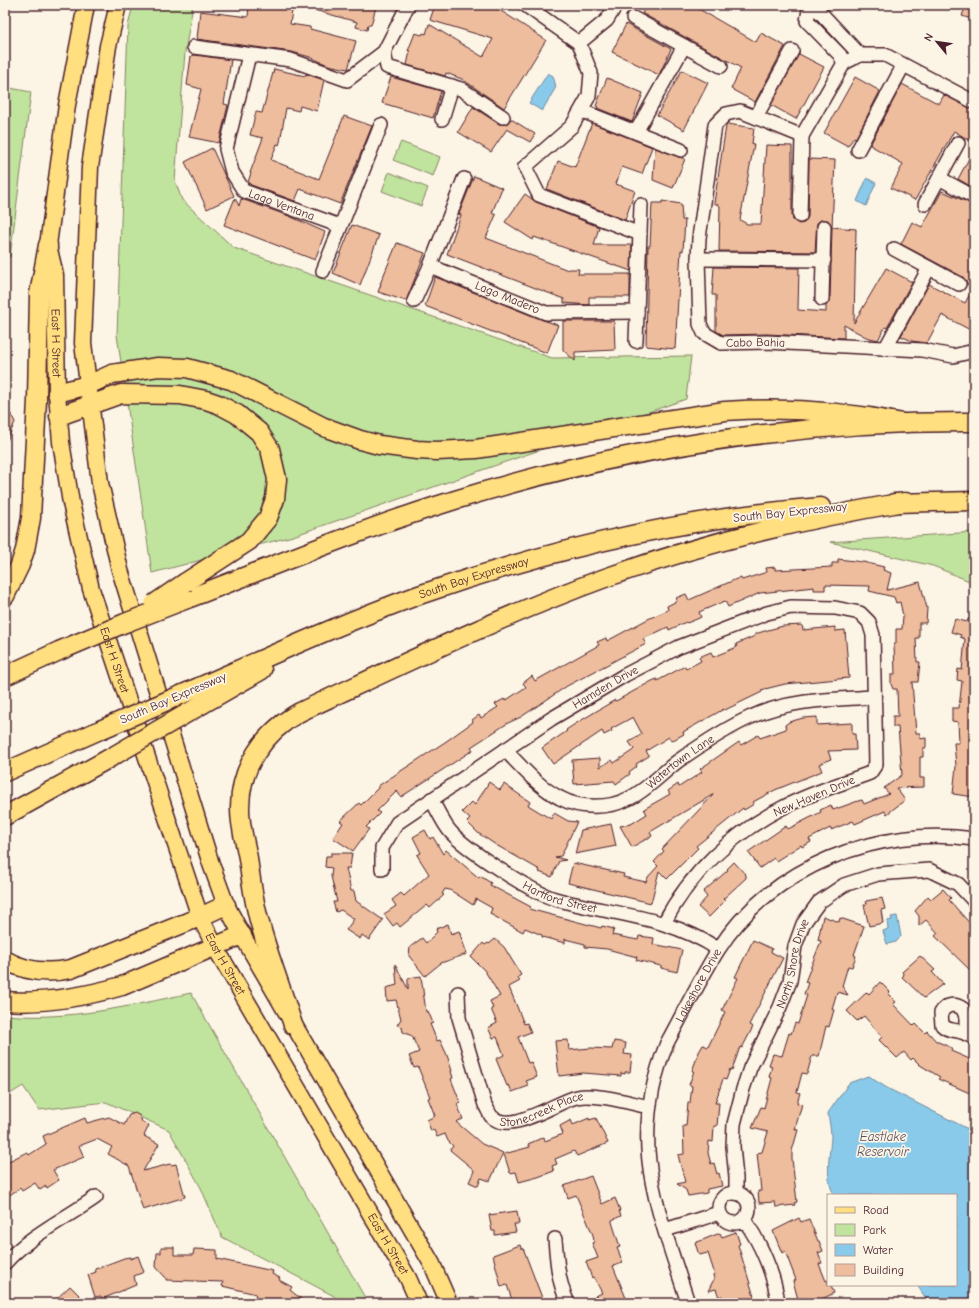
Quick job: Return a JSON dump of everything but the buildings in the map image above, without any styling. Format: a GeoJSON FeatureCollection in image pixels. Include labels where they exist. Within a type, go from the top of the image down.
{"type":"FeatureCollection","features":[{"type":"Feature","properties":{"kind":"highway"},"geometry":{"type":"LineString","coordinates":[[5,596],[26,550],[31,518],[37,400],[39,294],[48,245]]}},
{"type":"Feature","properties":{"kind":"highway"},"geometry":{"type":"LineString","coordinates":[[57,392],[88,384],[112,374],[158,367],[202,371],[238,383],[342,434],[379,445],[417,450],[443,451],[476,449],[725,411],[752,409],[832,411],[858,414],[903,423]]}},
{"type":"Feature","properties":{"kind":"highway"},"geometry":{"type":"LineString","coordinates":[[59,416],[121,394],[180,396],[206,400],[230,410],[245,419],[259,432],[270,449],[276,468],[277,489],[268,518],[249,541],[187,591]]}},
{"type":"Feature","properties":{"kind":"highway"},"geometry":{"type":"LineString","coordinates":[[5,676],[125,623],[187,591],[410,514],[542,476],[631,455],[721,440],[812,429],[903,423],[974,422]]}},
{"type":"Feature","properties":{"kind":"highway","name":"South Bay Expressway"},"geometry":{"type":"LineString","coordinates":[[5,772],[333,629],[460,581],[547,555],[628,536],[680,526],[770,513],[905,502],[974,501]]}},
{"type":"Feature","properties":{"kind":"highway"},"geometry":{"type":"LineString","coordinates":[[292,1025],[260,926],[253,894],[240,810],[242,786],[250,763],[263,742],[280,725],[300,712],[488,625],[605,578],[726,540],[771,528],[905,502]]}},
{"type":"Feature","properties":{"kind":"highway"},"geometry":{"type":"LineString","coordinates":[[5,816],[108,759],[333,629]]}},
{"type":"Feature","properties":{"kind":"highway"},"geometry":{"type":"LineString","coordinates":[[5,960],[29,970],[50,972],[61,971],[81,965],[226,905]]}},
{"type":"Feature","properties":{"kind":"highway"},"geometry":{"type":"LineString","coordinates":[[5,1001],[50,1001],[104,991],[122,986],[242,936]]}},
{"type":"Feature","properties":{"kind":"main road","name":"East H Street"},"geometry":{"type":"LineString","coordinates":[[86,5],[68,105],[48,245],[54,274],[57,392],[61,442],[71,503],[91,589],[200,917],[215,946],[408,1278],[419,1303]]}},
{"type":"Feature","properties":{"kind":"main road"},"geometry":{"type":"LineString","coordinates":[[118,5],[108,46],[90,166],[83,343],[100,483],[120,570],[211,864],[226,905],[292,1025],[432,1264],[449,1303]]}},
{"type":"Feature","properties":{"kind":"street"},"geometry":{"type":"LineString","coordinates":[[194,47],[291,60],[347,80],[384,52],[408,5]]}},
{"type":"Feature","properties":{"kind":"street"},"geometry":{"type":"LineString","coordinates":[[525,5],[541,9],[579,43],[591,73],[589,96],[582,111],[572,126],[525,167],[539,195],[640,234]]}},
{"type":"Feature","properties":{"kind":"street"},"geometry":{"type":"LineString","coordinates":[[579,43],[607,20],[616,5]]}},
{"type":"Feature","properties":{"kind":"street"},"geometry":{"type":"LineString","coordinates":[[844,63],[840,55],[807,21],[806,8],[817,9],[860,55]]}},
{"type":"Feature","properties":{"kind":"street"},"geometry":{"type":"LineString","coordinates":[[632,18],[720,66]]}},
{"type":"Feature","properties":{"kind":"street"},"geometry":{"type":"LineString","coordinates":[[636,132],[684,46]]}},
{"type":"Feature","properties":{"kind":"street"},"geometry":{"type":"LineString","coordinates":[[756,117],[792,51]]}},
{"type":"Feature","properties":{"kind":"street"},"geometry":{"type":"LineString","coordinates":[[384,52],[387,67],[461,89],[503,117]]}},
{"type":"Feature","properties":{"kind":"street","name":"Lago Ventana"},"geometry":{"type":"LineString","coordinates":[[249,55],[226,149],[232,172],[244,191],[340,226]]}},
{"type":"Feature","properties":{"kind":"street"},"geometry":{"type":"LineString","coordinates":[[800,216],[802,136],[844,63],[860,55],[885,55],[903,66],[974,102]]}},
{"type":"Feature","properties":{"kind":"street"},"geometry":{"type":"LineString","coordinates":[[858,150],[903,66]]}},
{"type":"Feature","properties":{"kind":"street"},"geometry":{"type":"LineString","coordinates":[[442,119],[452,86]]}},
{"type":"Feature","properties":{"kind":"street"},"geometry":{"type":"LineString","coordinates":[[582,111],[681,150]]}},
{"type":"Feature","properties":{"kind":"street","name":"Cabo Bahia"},"geometry":{"type":"LineString","coordinates":[[802,136],[740,111],[726,114],[715,125],[702,210],[698,259],[700,324],[704,333],[721,343],[767,342],[922,350],[953,356],[974,351]]}},
{"type":"Feature","properties":{"kind":"street"},"geometry":{"type":"LineString","coordinates":[[323,271],[381,126]]}},
{"type":"Feature","properties":{"kind":"street"},"geometry":{"type":"LineString","coordinates":[[926,204],[958,144]]}},
{"type":"Feature","properties":{"kind":"street"},"geometry":{"type":"LineString","coordinates":[[939,178],[974,197]]}},
{"type":"Feature","properties":{"kind":"street"},"geometry":{"type":"LineString","coordinates":[[414,301],[430,266],[464,179]]}},
{"type":"Feature","properties":{"kind":"street"},"geometry":{"type":"LineString","coordinates":[[636,341],[641,205]]}},
{"type":"Feature","properties":{"kind":"street"},"geometry":{"type":"LineString","coordinates":[[822,300],[824,227]]}},
{"type":"Feature","properties":{"kind":"street"},"geometry":{"type":"LineString","coordinates":[[894,249],[959,284]]}},
{"type":"Feature","properties":{"kind":"street"},"geometry":{"type":"LineString","coordinates":[[698,259],[824,260]]}},
{"type":"Feature","properties":{"kind":"street","name":"Lago Madero"},"geometry":{"type":"LineString","coordinates":[[430,266],[546,313],[637,312]]}},
{"type":"Feature","properties":{"kind":"street"},"geometry":{"type":"LineString","coordinates":[[885,349],[929,268]]}},
{"type":"Feature","properties":{"kind":"street","name":"Hamden Drive"},"geometry":{"type":"LineString","coordinates":[[382,868],[382,848],[397,823],[562,713],[673,650],[767,613],[791,607],[835,608],[860,613],[869,622],[873,635]]}},
{"type":"Feature","properties":{"kind":"street","name":"New Haven Drive"},"geometry":{"type":"LineString","coordinates":[[664,923],[685,887],[725,845],[754,824],[784,807],[870,773],[876,764],[873,697],[873,635]]}},
{"type":"Feature","properties":{"kind":"street","name":"Watertown Lane"},"geometry":{"type":"LineString","coordinates":[[505,750],[544,789],[560,799],[589,807],[612,804],[629,799],[679,761],[752,716],[773,708],[800,702],[873,697]]}},
{"type":"Feature","properties":{"kind":"street","name":"Hartford Street"},"geometry":{"type":"LineString","coordinates":[[431,799],[449,831],[463,844],[534,892],[554,899],[664,923],[703,939],[718,949]]}},
{"type":"Feature","properties":{"kind":"street","name":"Lakeshore Drive"},"geometry":{"type":"LineString","coordinates":[[688,1303],[656,1204],[649,1170],[647,1135],[649,1107],[656,1074],[667,1043],[718,949],[746,915],[780,886],[811,867],[837,855],[879,842],[901,838],[944,836],[974,839]]}},
{"type":"Feature","properties":{"kind":"street","name":"North Shore Drive"},"geometry":{"type":"LineString","coordinates":[[736,1193],[733,1146],[734,1124],[743,1089],[750,1068],[780,1007],[790,981],[795,946],[803,924],[819,902],[844,885],[878,874],[929,870],[958,884],[974,901]]}},
{"type":"Feature","properties":{"kind":"street","name":"Stonecreek Place"},"geometry":{"type":"LineString","coordinates":[[458,993],[459,1018],[485,1105],[491,1116],[499,1121],[512,1123],[577,1097],[606,1098],[649,1107]]}},
{"type":"Feature","properties":{"kind":"street"},"geometry":{"type":"LineString","coordinates":[[731,1193],[736,1193],[741,1194],[748,1202],[749,1212],[744,1220],[730,1223],[722,1218],[720,1213],[720,1203],[722,1199],[731,1193]]}},
{"type":"Feature","properties":{"kind":"street"},"geometry":{"type":"LineString","coordinates":[[5,1263],[15,1252],[36,1235],[96,1197]]}},
{"type":"Feature","properties":{"kind":"street"},"geometry":{"type":"LineString","coordinates":[[665,1230],[720,1213]]}},
{"type":"Feature","properties":{"kind":"street"},"geometry":{"type":"LineString","coordinates":[[744,1220],[758,1242],[776,1290],[778,1303]]}},
{"type":"Feature","properties":{"kind":"street"},"geometry":{"type":"LineString","coordinates":[[555,1239],[557,1269],[562,1290],[568,1303]]}},
{"type":"Feature","properties":{"kind":"green space"},"geometry":{"type":"Polygon","coordinates":[[[133,5],[193,5],[185,52],[175,181],[182,200],[234,248],[552,358],[691,356],[686,399],[293,536],[152,573],[117,335],[128,26],[133,5]]]}},
{"type":"Feature","properties":{"kind":"green space"},"geometry":{"type":"Polygon","coordinates":[[[5,87],[31,92],[10,257],[5,257],[5,87]]]}},
{"type":"Feature","properties":{"kind":"green space"},"geometry":{"type":"Polygon","coordinates":[[[401,142],[440,157],[433,176],[393,160],[401,142]]]}},
{"type":"Feature","properties":{"kind":"green space"},"geometry":{"type":"Polygon","coordinates":[[[389,172],[428,188],[421,206],[382,191],[389,172]]]}},
{"type":"Feature","properties":{"kind":"green space"},"geometry":{"type":"Polygon","coordinates":[[[974,532],[974,583],[933,566],[830,542],[974,532]]]}},
{"type":"Feature","properties":{"kind":"green space"},"geometry":{"type":"Polygon","coordinates":[[[191,993],[368,1303],[338,1303],[334,1296],[222,1237],[201,1188],[169,1130],[106,1102],[39,1110],[23,1086],[5,1097],[5,1015],[52,1016],[75,1014],[122,1007],[191,993]]]}},
{"type":"Feature","properties":{"kind":"water"},"geometry":{"type":"Polygon","coordinates":[[[548,73],[553,76],[556,87],[542,111],[529,103],[548,73]]]}},
{"type":"Feature","properties":{"kind":"water"},"geometry":{"type":"Polygon","coordinates":[[[867,178],[876,183],[866,206],[857,201],[867,178]]]}},
{"type":"Feature","properties":{"kind":"water"},"geometry":{"type":"Polygon","coordinates":[[[897,916],[901,936],[896,942],[887,944],[883,931],[888,929],[887,921],[892,920],[891,917],[897,916]]]}},
{"type":"Feature","properties":{"kind":"water","name":"Eastlake Reservoir"},"geometry":{"type":"Polygon","coordinates":[[[868,1076],[887,1088],[974,1132],[974,1303],[929,1303],[918,1286],[957,1286],[957,1194],[834,1194],[830,1183],[829,1175],[831,1137],[828,1113],[849,1083],[868,1076]]]}}]}
